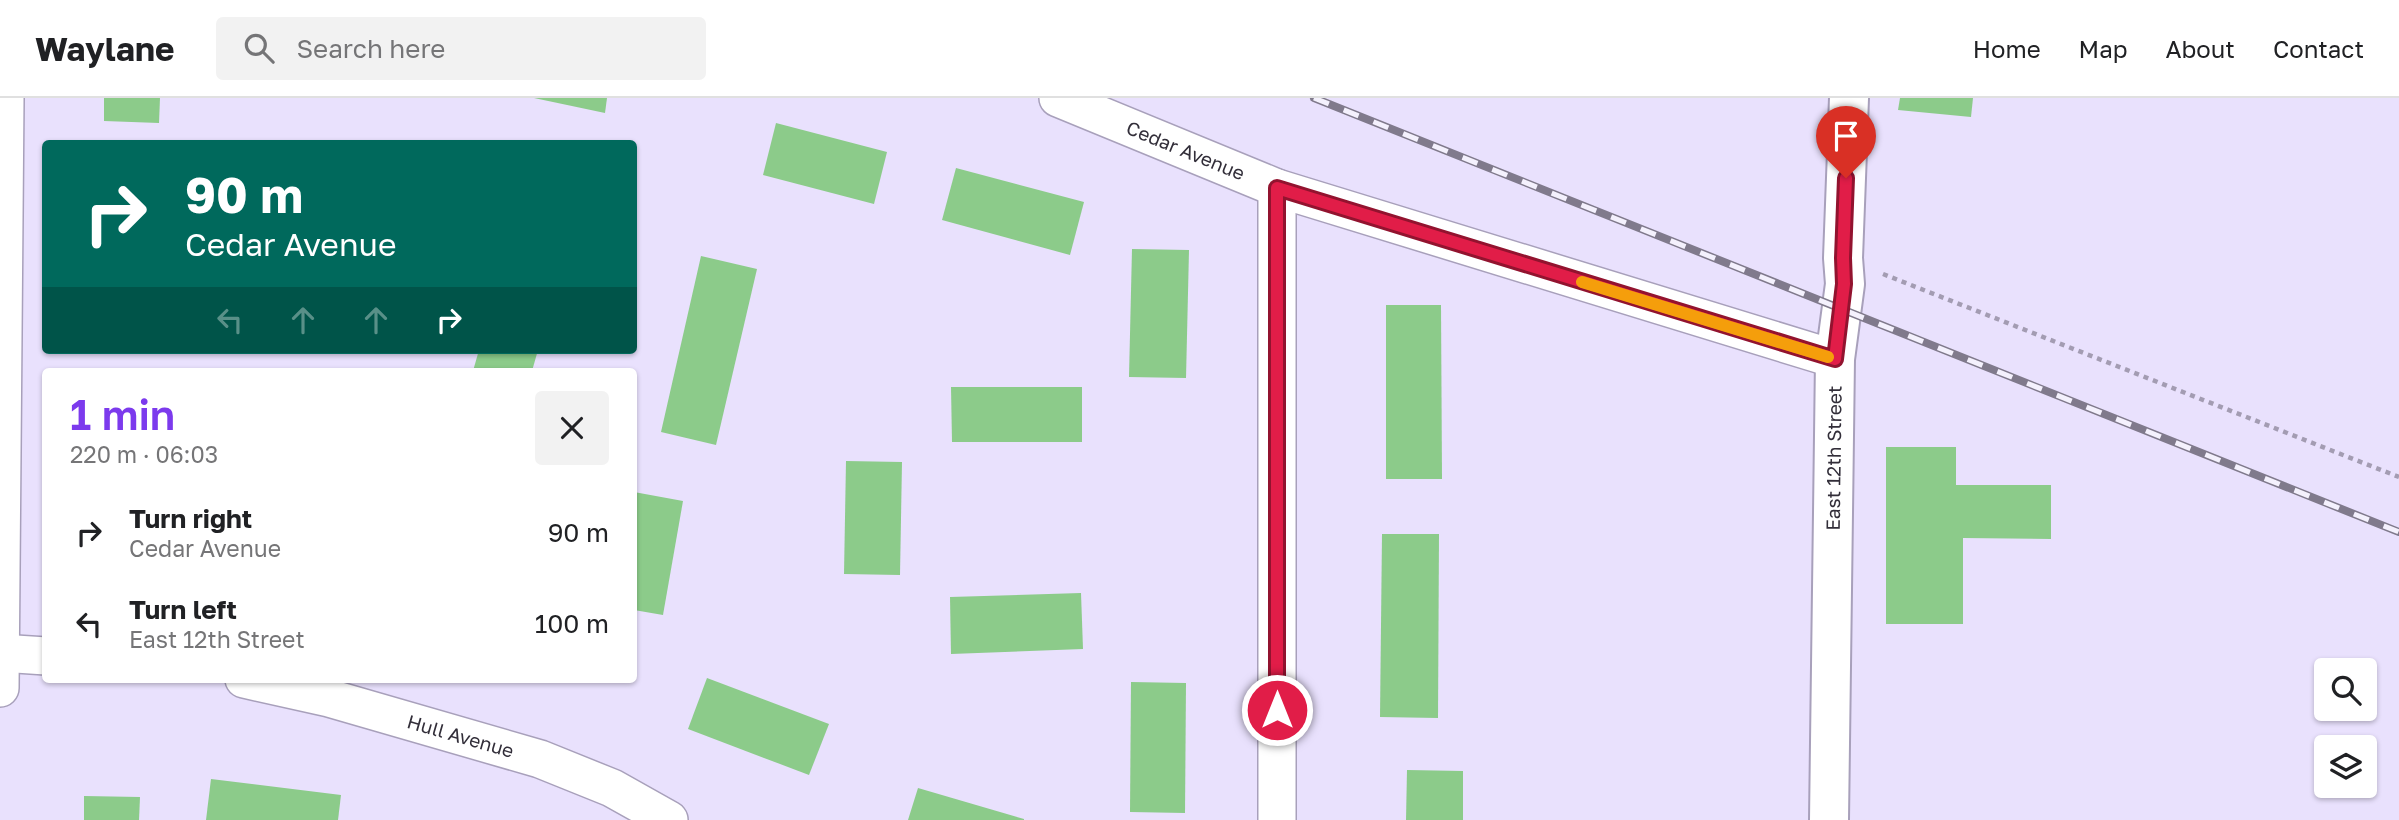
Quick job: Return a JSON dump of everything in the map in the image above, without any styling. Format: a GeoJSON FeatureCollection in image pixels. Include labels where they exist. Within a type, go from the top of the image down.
{"type":"FeatureCollection","features":[{"type":"Feature","properties":{"kind":"main road","name":"East 12th Street"},"geometry":{"type":"LineString","coordinates":[[1829,820],[1835,359],[1844,284],[1849,98]]}},
{"type":"Feature","properties":{"kind":"street"},"geometry":{"type":"LineString","coordinates":[[0,688],[5,98]]}},
{"type":"Feature","properties":{"kind":"street","name":"Cedar Avenue"},"geometry":{"type":"LineString","coordinates":[[1058,98],[1277,188],[1835,359]]}},
{"type":"Feature","properties":{"kind":"street"},"geometry":{"type":"LineString","coordinates":[[1277,188],[1277,820]]}},
{"type":"Feature","properties":{"kind":"street"},"geometry":{"type":"LineString","coordinates":[[0,653],[42,656]]}},
{"type":"Feature","properties":{"kind":"street","name":"Hull Avenue"},"geometry":{"type":"LineString","coordinates":[[262,683],[329,698],[540,759],[612,788],[669,820]]}},
{"type":"Feature","properties":{"kind":"path"},"geometry":{"type":"LineString","coordinates":[[1843,258],[2399,477]]}},
{"type":"Feature","properties":{"kind":"building"},"geometry":{"type":"Polygon","coordinates":[[[104,98],[160,98],[159,123],[104,121],[104,98]]]}},
{"type":"Feature","properties":{"kind":"building"},"geometry":{"type":"Polygon","coordinates":[[[534,98],[607,98],[605,113],[534,98]]]}},
{"type":"Feature","properties":{"kind":"building"},"geometry":{"type":"Polygon","coordinates":[[[1900,98],[1973,98],[1971,117],[1898,110],[1900,98]]]}},
{"type":"Feature","properties":{"kind":"building"},"geometry":{"type":"Polygon","coordinates":[[[776,123],[887,152],[874,204],[763,175],[776,123]]]}},
{"type":"Feature","properties":{"kind":"building"},"geometry":{"type":"Polygon","coordinates":[[[956,168],[1084,202],[1070,255],[942,220],[956,168]]]}},
{"type":"Feature","properties":{"kind":"building"},"geometry":{"type":"Polygon","coordinates":[[[1132,249],[1189,250],[1186,378],[1129,377],[1132,249]]]}},
{"type":"Feature","properties":{"kind":"building"},"geometry":{"type":"Polygon","coordinates":[[[701,256],[757,269],[716,445],[661,432],[701,256]]]}},
{"type":"Feature","properties":{"kind":"building"},"geometry":{"type":"Polygon","coordinates":[[[1386,305],[1441,305],[1442,479],[1386,479],[1386,305]]]}},
{"type":"Feature","properties":{"kind":"building"},"geometry":{"type":"Polygon","coordinates":[[[478,354],[537,354],[533,368],[474,368],[478,354]]]}},
{"type":"Feature","properties":{"kind":"building"},"geometry":{"type":"Polygon","coordinates":[[[951,387],[1082,387],[1082,442],[952,442],[951,387]]]}},
{"type":"Feature","properties":{"kind":"building"},"geometry":{"type":"Polygon","coordinates":[[[1886,447],[1956,447],[1956,485],[2051,485],[2051,539],[1963,538],[1963,624],[1886,624],[1886,447]]]}},
{"type":"Feature","properties":{"kind":"building"},"geometry":{"type":"Polygon","coordinates":[[[846,461],[902,462],[900,575],[844,574],[846,461]]]}},
{"type":"Feature","properties":{"kind":"building"},"geometry":{"type":"Polygon","coordinates":[[[637,493],[683,501],[663,615],[637,611],[637,493]]]}},
{"type":"Feature","properties":{"kind":"building"},"geometry":{"type":"Polygon","coordinates":[[[1382,534],[1439,534],[1438,718],[1380,717],[1382,534]]]}},
{"type":"Feature","properties":{"kind":"building"},"geometry":{"type":"Polygon","coordinates":[[[1081,593],[1083,649],[951,654],[950,597],[1081,593]]]}},
{"type":"Feature","properties":{"kind":"building"},"geometry":{"type":"Polygon","coordinates":[[[707,678],[829,724],[809,775],[688,729],[707,678]]]}},
{"type":"Feature","properties":{"kind":"building"},"geometry":{"type":"Polygon","coordinates":[[[1131,682],[1186,683],[1185,813],[1130,812],[1131,682]]]}},
{"type":"Feature","properties":{"kind":"building"},"geometry":{"type":"Polygon","coordinates":[[[1407,770],[1463,771],[1463,820],[1406,820],[1407,770]]]}},
{"type":"Feature","properties":{"kind":"building"},"geometry":{"type":"Polygon","coordinates":[[[211,779],[341,795],[338,820],[206,820],[211,779]]]}},
{"type":"Feature","properties":{"kind":"building"},"geometry":{"type":"Polygon","coordinates":[[[918,788],[1024,819],[1024,820],[908,820],[918,788]]]}},
{"type":"Feature","properties":{"kind":"building"},"geometry":{"type":"Polygon","coordinates":[[[84,796],[140,797],[139,820],[84,820],[84,796]]]}},
{"type":"Feature","properties":{"kind":"railway"},"geometry":{"type":"LineString","coordinates":[[1314,98],[2399,532]]}},
{"type":"Feature","properties":{"kind":"slow traffic"},"geometry":{"type":"LineString","coordinates":[[1582,282],[1828,357]]}},
{"type":"Feature","properties":{"kind":"route"},"geometry":{"type":"LineString","coordinates":[[1277,710],[1277,188],[1835,359],[1844,284],[1846,178]]}}]}
